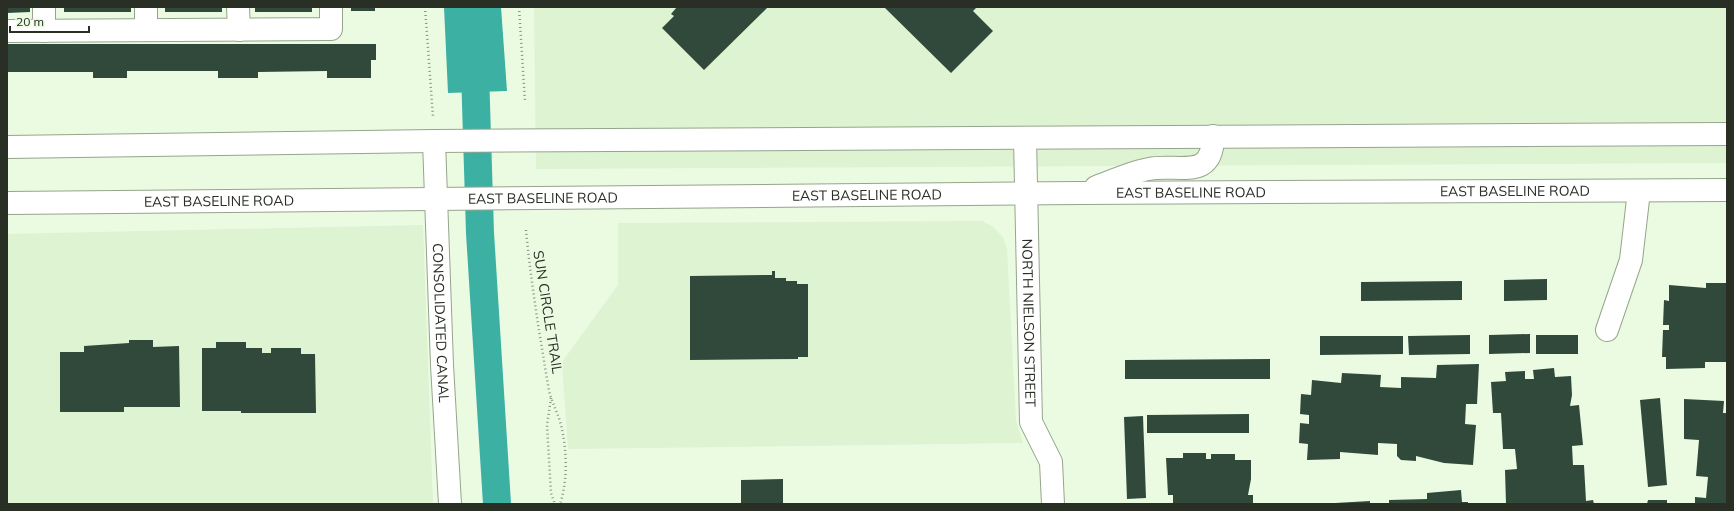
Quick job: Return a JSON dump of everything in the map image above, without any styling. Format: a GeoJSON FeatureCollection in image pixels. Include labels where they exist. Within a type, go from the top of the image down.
{"type":"FeatureCollection","features":[{"type":"Feature","properties":{"kind":"main road"},"geometry":{"type":"LineString","coordinates":[[44,7],[44,31]]}},
{"type":"Feature","properties":{"kind":"main road"},"geometry":{"type":"LineString","coordinates":[[146,7],[146,30]]}},
{"type":"Feature","properties":{"kind":"main road"},"geometry":{"type":"LineString","coordinates":[[238,7],[238,30]]}},
{"type":"Feature","properties":{"kind":"main road"},"geometry":{"type":"LineString","coordinates":[[7,31],[331,30],[331,7]]}},
{"type":"Feature","properties":{"kind":"main road"},"geometry":{"type":"LineString","coordinates":[[7,147],[434,141],[1727,134]]}},
{"type":"Feature","properties":{"kind":"main road"},"geometry":{"type":"LineString","coordinates":[[1080,193],[1149,169],[1198,167],[1207,161],[1213,150],[1213,136]]}},
{"type":"Feature","properties":{"kind":"main road","name":"NORTH NIELSON STREET"},"geometry":{"type":"LineString","coordinates":[[1025,138],[1031,422],[1051,462],[1053,504]]}},
{"type":"Feature","properties":{"kind":"main road","name":"CONSOLIDATED CANAL"},"geometry":{"type":"LineString","coordinates":[[434,141],[442,365],[450,504]]}},
{"type":"Feature","properties":{"kind":"main road","name":"EAST BASELINE ROAD"},"geometry":{"type":"LineString","coordinates":[[7,203],[1080,193],[1727,190]]}},
{"type":"Feature","properties":{"kind":"main road"},"geometry":{"type":"LineString","coordinates":[[1607,330],[1631,260],[1639,191]]}},
{"type":"Feature","properties":{"kind":"path"},"geometry":{"type":"LineString","coordinates":[[425,7],[432,77],[434,141]]}},
{"type":"Feature","properties":{"kind":"path"},"geometry":{"type":"LineString","coordinates":[[519,7],[525,102]]}},
{"type":"Feature","properties":{"kind":"path","name":"SUN CIRCLE TRAIL"},"geometry":{"type":"LineString","coordinates":[[526,230],[530,270],[551,397],[561,426],[566,464],[564,493],[560,504]]}},
{"type":"Feature","properties":{"kind":"path","name":"SUN CIRCLE TRAIL"},"geometry":{"type":"LineString","coordinates":[[551,397],[547,425],[551,494],[555,504]]}},
{"type":"Feature","properties":{"kind":"shaded area"},"geometry":{"type":"Polygon","coordinates":[[[534,7],[1727,7],[1727,163],[536,169],[534,7]]]}},
{"type":"Feature","properties":{"kind":"shaded area"},"geometry":{"type":"Polygon","coordinates":[[[982,221],[992,226],[1003,237],[1007,249],[1016,421],[1023,443],[568,449],[562,362],[618,285],[618,223],[982,221]]]}},
{"type":"Feature","properties":{"kind":"shaded area"},"geometry":{"type":"Polygon","coordinates":[[[423,225],[433,504],[7,504],[7,234],[423,225]]]}},
{"type":"Feature","properties":{"kind":"water"},"geometry":{"type":"Polygon","coordinates":[[[444,7],[501,7],[507,91],[448,93],[444,7]]]}},
{"type":"Feature","properties":{"kind":"building"},"geometry":{"type":"Polygon","coordinates":[[[7,7],[30,7],[30,12],[7,13],[7,7]]]}},
{"type":"Feature","properties":{"kind":"building"},"geometry":{"type":"Polygon","coordinates":[[[64,7],[131,7],[131,12],[64,12],[64,7]]]}},
{"type":"Feature","properties":{"kind":"building"},"geometry":{"type":"Polygon","coordinates":[[[165,7],[222,7],[222,12],[165,12],[165,7]]]}},
{"type":"Feature","properties":{"kind":"building"},"geometry":{"type":"Polygon","coordinates":[[[255,7],[312,7],[312,12],[255,12],[255,7]]]}},
{"type":"Feature","properties":{"kind":"building"},"geometry":{"type":"Polygon","coordinates":[[[351,7],[375,7],[375,11],[351,11],[351,7]]]}},
{"type":"Feature","properties":{"kind":"building"},"geometry":{"type":"Polygon","coordinates":[[[677,7],[768,7],[704,70],[662,28],[674,16],[671,14],[677,7]]]}},
{"type":"Feature","properties":{"kind":"building"},"geometry":{"type":"Polygon","coordinates":[[[884,7],[975,7],[976,8],[973,11],[993,31],[951,73],[884,7]]]}},
{"type":"Feature","properties":{"kind":"building"},"geometry":{"type":"Polygon","coordinates":[[[7,44],[376,44],[376,60],[371,60],[371,78],[327,78],[327,71],[258,72],[258,78],[218,78],[218,71],[127,71],[127,78],[93,78],[93,72],[7,72],[7,44]]]}},
{"type":"Feature","properties":{"kind":"building"},"geometry":{"type":"Polygon","coordinates":[[[772,271],[775,271],[775,278],[786,278],[786,281],[797,281],[797,284],[808,284],[808,357],[798,357],[798,359],[690,360],[690,276],[772,275],[772,271]]]}},
{"type":"Feature","properties":{"kind":"building"},"geometry":{"type":"Polygon","coordinates":[[[1547,279],[1547,300],[1504,301],[1504,280],[1547,279]]]}},
{"type":"Feature","properties":{"kind":"building"},"geometry":{"type":"Polygon","coordinates":[[[1462,281],[1462,300],[1361,301],[1361,282],[1462,281]]]}},
{"type":"Feature","properties":{"kind":"building"},"geometry":{"type":"Polygon","coordinates":[[[1706,283],[1727,283],[1727,362],[1705,362],[1705,368],[1666,369],[1666,357],[1662,357],[1663,330],[1669,330],[1669,325],[1663,325],[1664,300],[1669,301],[1669,285],[1706,288],[1706,283]]]}},
{"type":"Feature","properties":{"kind":"building"},"geometry":{"type":"Polygon","coordinates":[[[1530,334],[1530,353],[1489,354],[1489,335],[1530,334]]]}},
{"type":"Feature","properties":{"kind":"building"},"geometry":{"type":"Polygon","coordinates":[[[1470,335],[1470,354],[1409,355],[1408,336],[1470,335]]]}},
{"type":"Feature","properties":{"kind":"building"},"geometry":{"type":"Polygon","coordinates":[[[1536,335],[1578,335],[1578,354],[1536,354],[1536,335]]]}},
{"type":"Feature","properties":{"kind":"building"},"geometry":{"type":"Polygon","coordinates":[[[1320,336],[1403,336],[1403,354],[1320,355],[1320,336]]]}},
{"type":"Feature","properties":{"kind":"building"},"geometry":{"type":"Polygon","coordinates":[[[129,340],[153,340],[153,347],[179,346],[180,407],[124,407],[124,412],[60,412],[60,352],[84,352],[84,346],[129,343],[129,340]]]}},
{"type":"Feature","properties":{"kind":"building"},"geometry":{"type":"Polygon","coordinates":[[[216,342],[246,342],[246,348],[262,348],[262,353],[271,353],[271,348],[301,348],[301,354],[315,354],[316,413],[241,413],[241,411],[202,411],[202,348],[216,348],[216,342]]]}},
{"type":"Feature","properties":{"kind":"building"},"geometry":{"type":"Polygon","coordinates":[[[1270,359],[1270,379],[1125,379],[1125,360],[1270,359]]]}},
{"type":"Feature","properties":{"kind":"building"},"geometry":{"type":"Polygon","coordinates":[[[1479,364],[1477,404],[1466,404],[1465,424],[1476,425],[1473,465],[1444,463],[1416,456],[1416,461],[1401,460],[1397,456],[1397,444],[1378,443],[1378,455],[1340,452],[1340,459],[1307,460],[1308,444],[1299,443],[1300,423],[1309,424],[1309,415],[1300,414],[1301,394],[1311,395],[1312,380],[1341,383],[1342,373],[1381,375],[1380,387],[1401,388],[1401,377],[1436,378],[1437,365],[1479,364]]]}},
{"type":"Feature","properties":{"kind":"building"},"geometry":{"type":"Polygon","coordinates":[[[1554,368],[1555,377],[1571,376],[1572,395],[1570,406],[1579,405],[1583,445],[1572,446],[1573,465],[1584,465],[1586,501],[1593,500],[1594,504],[1506,504],[1505,470],[1517,469],[1515,449],[1503,449],[1501,413],[1493,413],[1491,382],[1506,381],[1505,372],[1525,371],[1525,379],[1534,379],[1533,370],[1554,368]]]}},
{"type":"Feature","properties":{"kind":"building"},"geometry":{"type":"Polygon","coordinates":[[[1660,398],[1667,485],[1648,487],[1640,400],[1660,398]]]}},
{"type":"Feature","properties":{"kind":"building"},"geometry":{"type":"Polygon","coordinates":[[[1684,399],[1724,401],[1723,413],[1727,413],[1727,504],[1695,504],[1695,497],[1706,498],[1708,477],[1696,476],[1699,440],[1684,439],[1684,399]]]}},
{"type":"Feature","properties":{"kind":"building"},"geometry":{"type":"Polygon","coordinates":[[[1249,414],[1249,433],[1147,433],[1147,415],[1249,414]]]}},
{"type":"Feature","properties":{"kind":"building"},"geometry":{"type":"Polygon","coordinates":[[[1143,416],[1146,498],[1127,499],[1124,417],[1143,416]]]}},
{"type":"Feature","properties":{"kind":"building"},"geometry":{"type":"Polygon","coordinates":[[[1183,453],[1206,453],[1206,459],[1211,459],[1211,454],[1235,454],[1235,460],[1251,460],[1251,479],[1248,495],[1253,495],[1253,504],[1173,504],[1173,495],[1168,495],[1166,458],[1183,458],[1183,453]]]}},
{"type":"Feature","properties":{"kind":"building"},"geometry":{"type":"Polygon","coordinates":[[[783,479],[783,504],[741,504],[741,480],[783,479]]]}},
{"type":"Feature","properties":{"kind":"building"},"geometry":{"type":"Polygon","coordinates":[[[1461,490],[1462,502],[1468,502],[1468,504],[1389,504],[1389,500],[1427,499],[1427,493],[1461,490]]]}},
{"type":"Feature","properties":{"kind":"building"},"geometry":{"type":"Polygon","coordinates":[[[1648,500],[1667,500],[1667,504],[1647,504],[1648,500]]]}},
{"type":"Feature","properties":{"kind":"building"},"geometry":{"type":"Polygon","coordinates":[[[1370,501],[1370,504],[1335,504],[1335,503],[1370,501]]]}},
{"type":"Feature","properties":{"kind":"waterway"},"geometry":{"type":"LineString","coordinates":[[473,7],[480,233],[497,504]]}}]}
